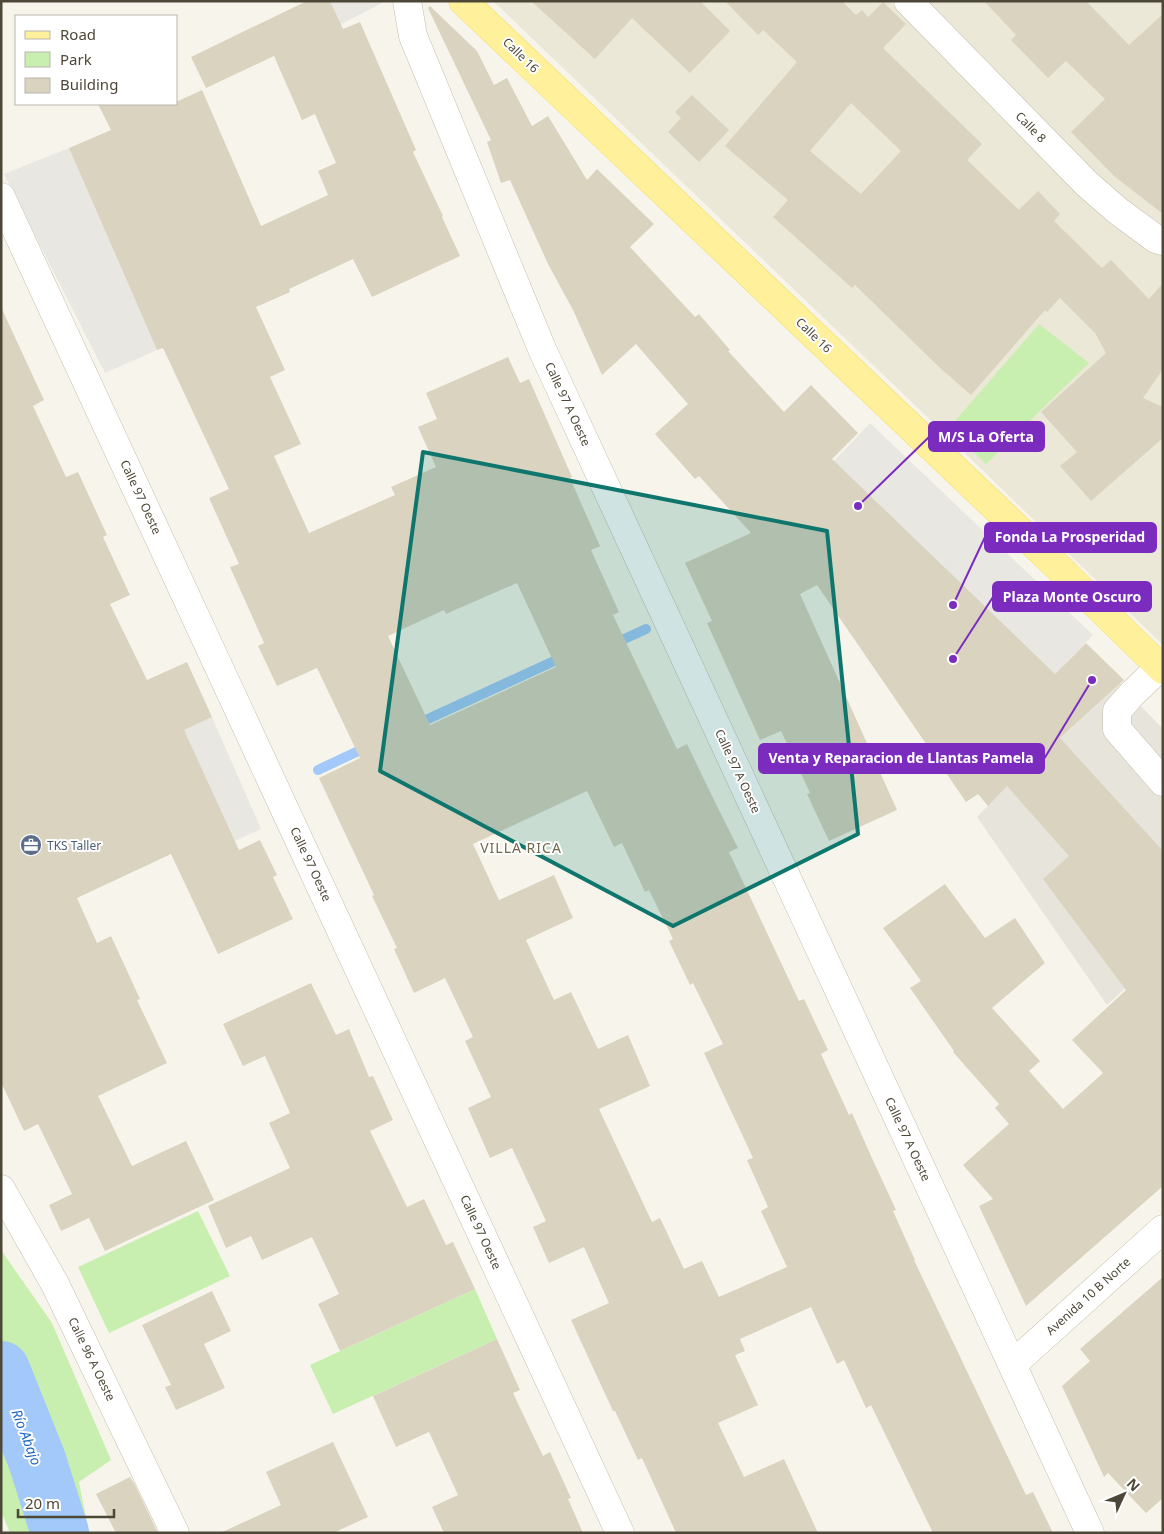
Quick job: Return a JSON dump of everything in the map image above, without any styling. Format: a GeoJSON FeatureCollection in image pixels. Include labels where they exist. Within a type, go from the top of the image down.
{"type":"FeatureCollection","features":[{"type":"Feature","properties":{"kind":"main road","name":"Calle 16"},"geometry":{"type":"LineString","coordinates":[[476,5],[1060,569],[1161,669]]}},
{"type":"Feature","properties":{"kind":"street","name":"Calle 97 A Oeste"},"geometry":{"type":"LineString","coordinates":[[408,1],[413,36],[542,349],[1090,1533]]}},
{"type":"Feature","properties":{"kind":"street","name":"Calle 8"},"geometry":{"type":"LineString","coordinates":[[908,1],[1087,184],[1118,211],[1156,239],[1163,242]]}},
{"type":"Feature","properties":{"kind":"street","name":"Calle 97 Oeste"},"geometry":{"type":"LineString","coordinates":[[1,196],[620,1533]]}},
{"type":"Feature","properties":{"kind":"street"},"geometry":{"type":"LineString","coordinates":[[1161,669],[1131,695],[1117,711],[1117,729],[1163,782]]}},
{"type":"Feature","properties":{"kind":"street","name":"Calle 96 A Oeste"},"geometry":{"type":"LineString","coordinates":[[1,1189],[55,1284],[176,1533]]}},
{"type":"Feature","properties":{"kind":"street","name":"Avenida 10 B Norte"},"geometry":{"type":"LineString","coordinates":[[1013,1364],[1163,1229]]}},
{"type":"Feature","properties":{"kind":"highlighted area"},"geometry":{"type":"Polygon","coordinates":[[[423,452],[827,531],[858,834],[673,926],[380,771],[423,452]]]}},
{"type":"Feature","properties":{"kind":"shaded area"},"geometry":{"type":"Polygon","coordinates":[[[330,1],[386,1],[332,29],[330,1]]]}},
{"type":"Feature","properties":{"kind":"shaded area"},"geometry":{"type":"Polygon","coordinates":[[[493,1],[890,1],[1060,174],[1163,254],[1163,645],[945,434],[493,1]]]}},
{"type":"Feature","properties":{"kind":"shaded area"},"geometry":{"type":"Polygon","coordinates":[[[922,1],[1163,1],[1163,227],[1125,204],[922,1]]]}},
{"type":"Feature","properties":{"kind":"shaded area"},"geometry":{"type":"Polygon","coordinates":[[[69,148],[157,350],[105,373],[4,174],[69,148]]]}},
{"type":"Feature","properties":{"kind":"shaded area"},"geometry":{"type":"Polygon","coordinates":[[[870,423],[1093,635],[1055,674],[774,524],[870,423]]]}},
{"type":"Feature","properties":{"kind":"shaded area"},"geometry":{"type":"Polygon","coordinates":[[[1120,684],[1163,729],[1163,959],[1160,957],[1107,1005],[977,817],[1032,760],[1035,761],[1120,684]]]}},
{"type":"Feature","properties":{"kind":"shaded area"},"geometry":{"type":"Polygon","coordinates":[[[212,717],[261,829],[235,841],[183,730],[212,717]]]}},
{"type":"Feature","properties":{"kind":"green space"},"geometry":{"type":"Polygon","coordinates":[[[1039,324],[1089,363],[986,464],[949,428],[1039,324]]]}},
{"type":"Feature","properties":{"kind":"green space"},"geometry":{"type":"Polygon","coordinates":[[[198,1211],[230,1276],[109,1333],[78,1267],[198,1211]]]}},
{"type":"Feature","properties":{"kind":"green space"},"geometry":{"type":"Polygon","coordinates":[[[1,1250],[52,1323],[111,1460],[79,1482],[89,1533],[10,1533],[1,1511],[1,1250]]]}},
{"type":"Feature","properties":{"kind":"green space"},"geometry":{"type":"Polygon","coordinates":[[[475,1289],[497,1339],[333,1414],[310,1365],[475,1289]]]}},
{"type":"Feature","properties":{"kind":"building"},"geometry":{"type":"Polygon","coordinates":[[[307,1],[330,1],[343,29],[360,22],[416,150],[413,152],[460,256],[372,297],[353,259],[289,289],[290,292],[256,307],[285,370],[270,377],[301,444],[274,456],[309,533],[395,495],[391,487],[436,467],[418,427],[437,419],[426,393],[508,357],[520,383],[529,379],[600,546],[591,550],[619,612],[613,615],[677,749],[687,744],[738,848],[729,852],[799,1001],[804,999],[828,1050],[821,1054],[849,1115],[852,1113],[896,1210],[893,1211],[914,1260],[1026,1495],[1033,1492],[1053,1533],[933,1533],[871,1405],[866,1408],[844,1360],[837,1364],[811,1307],[740,1339],[745,1351],[735,1355],[758,1405],[718,1423],[744,1477],[784,1459],[818,1533],[676,1533],[642,1458],[638,1460],[571,1320],[609,1303],[584,1247],[549,1263],[533,1227],[546,1221],[512,1148],[490,1158],[468,1108],[491,1097],[465,1041],[473,1037],[445,978],[414,993],[394,949],[397,948],[372,896],[374,895],[319,778],[360,758],[317,668],[277,686],[258,646],[264,643],[230,567],[239,564],[209,498],[229,489],[163,348],[157,350],[69,148],[111,130],[98,105],[178,105],[178,101],[202,90],[261,226],[328,195],[318,171],[336,163],[315,114],[302,120],[274,56],[206,88],[191,57],[307,1]],[[517,583],[446,614],[444,610],[388,636],[430,725],[556,667],[517,583]],[[587,791],[473,844],[499,900],[554,875],[573,918],[526,940],[554,1000],[571,992],[598,1049],[628,1035],[650,1086],[599,1109],[652,1222],[660,1218],[684,1269],[702,1261],[719,1297],[787,1267],[761,1211],[768,1207],[747,1160],[753,1158],[704,1053],[723,1044],[693,983],[690,985],[669,941],[673,939],[649,890],[645,892],[622,843],[614,847],[587,791]]]}},
{"type":"Feature","properties":{"kind":"building"},"geometry":{"type":"Polygon","coordinates":[[[531,1],[700,1],[730,31],[690,73],[632,18],[595,59],[531,1]]]}},
{"type":"Feature","properties":{"kind":"building"},"geometry":{"type":"Polygon","coordinates":[[[725,1],[842,1],[856,15],[862,10],[868,17],[883,2],[906,24],[883,48],[982,144],[967,160],[1019,210],[1038,191],[1060,214],[1054,221],[1102,268],[1111,260],[1149,299],[1163,283],[1163,369],[1143,398],[1163,407],[1163,438],[1091,501],[1060,466],[1077,452],[1041,412],[1106,353],[1095,333],[1060,298],[1047,312],[1045,310],[971,395],[939,367],[855,285],[852,288],[773,217],[788,200],[725,146],[797,62],[763,30],[758,35],[725,1]],[[851,103],[810,151],[861,194],[901,151],[851,103]]]}},
{"type":"Feature","properties":{"kind":"building"},"geometry":{"type":"Polygon","coordinates":[[[984,1],[1086,1],[1129,45],[1163,14],[1163,214],[1114,176],[1071,132],[1105,99],[1066,61],[1048,78],[1011,40],[1016,35],[984,1]]]}},
{"type":"Feature","properties":{"kind":"building"},"geometry":{"type":"Polygon","coordinates":[[[430,6],[477,51],[494,85],[507,78],[532,126],[548,116],[587,180],[597,169],[654,224],[630,247],[695,317],[699,314],[730,350],[728,351],[784,412],[811,385],[858,433],[832,459],[1055,674],[1086,643],[1124,680],[1060,738],[1163,851],[1163,1186],[1026,1306],[979,1206],[993,1199],[963,1165],[1009,1124],[995,1108],[999,1104],[953,1052],[910,988],[921,981],[883,928],[945,884],[985,938],[1015,918],[1045,963],[992,1008],[1040,1061],[1029,1071],[1063,1109],[1103,1073],[1072,1040],[1126,990],[1043,879],[1069,856],[1007,786],[988,806],[978,794],[966,802],[817,585],[800,594],[897,810],[829,841],[807,794],[810,793],[781,731],[760,740],[707,623],[712,621],[685,563],[751,533],[699,476],[695,479],[655,434],[688,404],[636,344],[602,375],[573,310],[548,264],[510,180],[501,183],[487,142],[491,140],[428,8],[430,6]]]}},
{"type":"Feature","properties":{"kind":"building"},"geometry":{"type":"Polygon","coordinates":[[[692,95],[729,130],[699,162],[668,132],[681,118],[675,112],[692,95]]]}},
{"type":"Feature","properties":{"kind":"building"},"geometry":{"type":"Polygon","coordinates":[[[1,307],[44,400],[33,406],[66,477],[78,472],[107,535],[103,537],[130,595],[110,604],[147,680],[187,662],[212,717],[184,730],[239,850],[260,840],[277,875],[273,877],[293,919],[218,954],[171,854],[77,898],[97,943],[111,936],[140,999],[137,1000],[167,1063],[98,1096],[132,1166],[186,1141],[214,1200],[105,1251],[89,1218],[61,1231],[49,1205],[72,1194],[38,1124],[24,1131],[1,1082],[1,307]]]}},
{"type":"Feature","properties":{"kind":"building"},"geometry":{"type":"Polygon","coordinates":[[[311,983],[336,1035],[349,1029],[369,1077],[373,1076],[393,1120],[370,1131],[407,1207],[424,1199],[446,1245],[453,1242],[475,1289],[340,1351],[318,1304],[339,1294],[312,1237],[262,1260],[251,1236],[226,1248],[208,1206],[290,1168],[269,1123],[290,1113],[265,1056],[243,1066],[223,1024],[311,983]]]}},
{"type":"Feature","properties":{"kind":"building"},"geometry":{"type":"Polygon","coordinates":[[[1163,1277],[1163,1498],[1146,1513],[1108,1473],[1104,1477],[1062,1386],[1090,1361],[1080,1349],[1163,1277]]]}},
{"type":"Feature","properties":{"kind":"building"},"geometry":{"type":"Polygon","coordinates":[[[212,1291],[231,1331],[204,1344],[225,1388],[176,1410],[165,1387],[171,1385],[142,1325],[212,1291]]]}},
{"type":"Feature","properties":{"kind":"building"},"geometry":{"type":"Polygon","coordinates":[[[497,1339],[520,1390],[513,1393],[543,1456],[550,1452],[571,1498],[568,1499],[583,1533],[444,1533],[432,1507],[458,1495],[429,1432],[396,1447],[373,1396],[497,1339]]]}},
{"type":"Feature","properties":{"kind":"building"},"geometry":{"type":"Polygon","coordinates":[[[333,1442],[368,1517],[333,1533],[220,1533],[281,1505],[266,1472],[333,1442]]]}},
{"type":"Feature","properties":{"kind":"building"},"geometry":{"type":"Polygon","coordinates":[[[130,1477],[158,1533],[116,1533],[96,1494],[130,1477]]]}},
{"type":"Feature","properties":{"kind":"waterway"},"geometry":{"type":"LineString","coordinates":[[612,639],[622,640],[646,629]]}},
{"type":"Feature","properties":{"kind":"waterway"},"geometry":{"type":"LineString","coordinates":[[417,724],[565,656]]}},
{"type":"Feature","properties":{"kind":"waterway"},"geometry":{"type":"LineString","coordinates":[[318,770],[369,746]]}},
{"type":"Feature","properties":{"kind":"waterway","name":"Río Abajo"},"geometry":{"type":"LineString","coordinates":[[1,1370],[37,1460],[60,1533]]}},
{"type":"Feature","properties":{"kind":"place","name":"M/S La Oferta"},"geometry":{"type":"Point","coordinates":[858,506]}},
{"type":"Feature","properties":{"kind":"place","name":"Fonda La Prosperidad"},"geometry":{"type":"Point","coordinates":[953,605]}},
{"type":"Feature","properties":{"kind":"place","name":"Plaza Monte Oscuro"},"geometry":{"type":"Point","coordinates":[953,659]}},
{"type":"Feature","properties":{"kind":"place","name":"Venta y Reparacion de Llantas Pamela"},"geometry":{"type":"Point","coordinates":[1092,680]}},
{"type":"Feature","properties":{"kind":"place","name":"TKS Taller"},"geometry":{"type":"Point","coordinates":[31,845]}},
{"type":"Feature","properties":{"kind":"district","name":"VILLA RICA"},"geometry":{"type":"Point","coordinates":[521,847]}}]}
